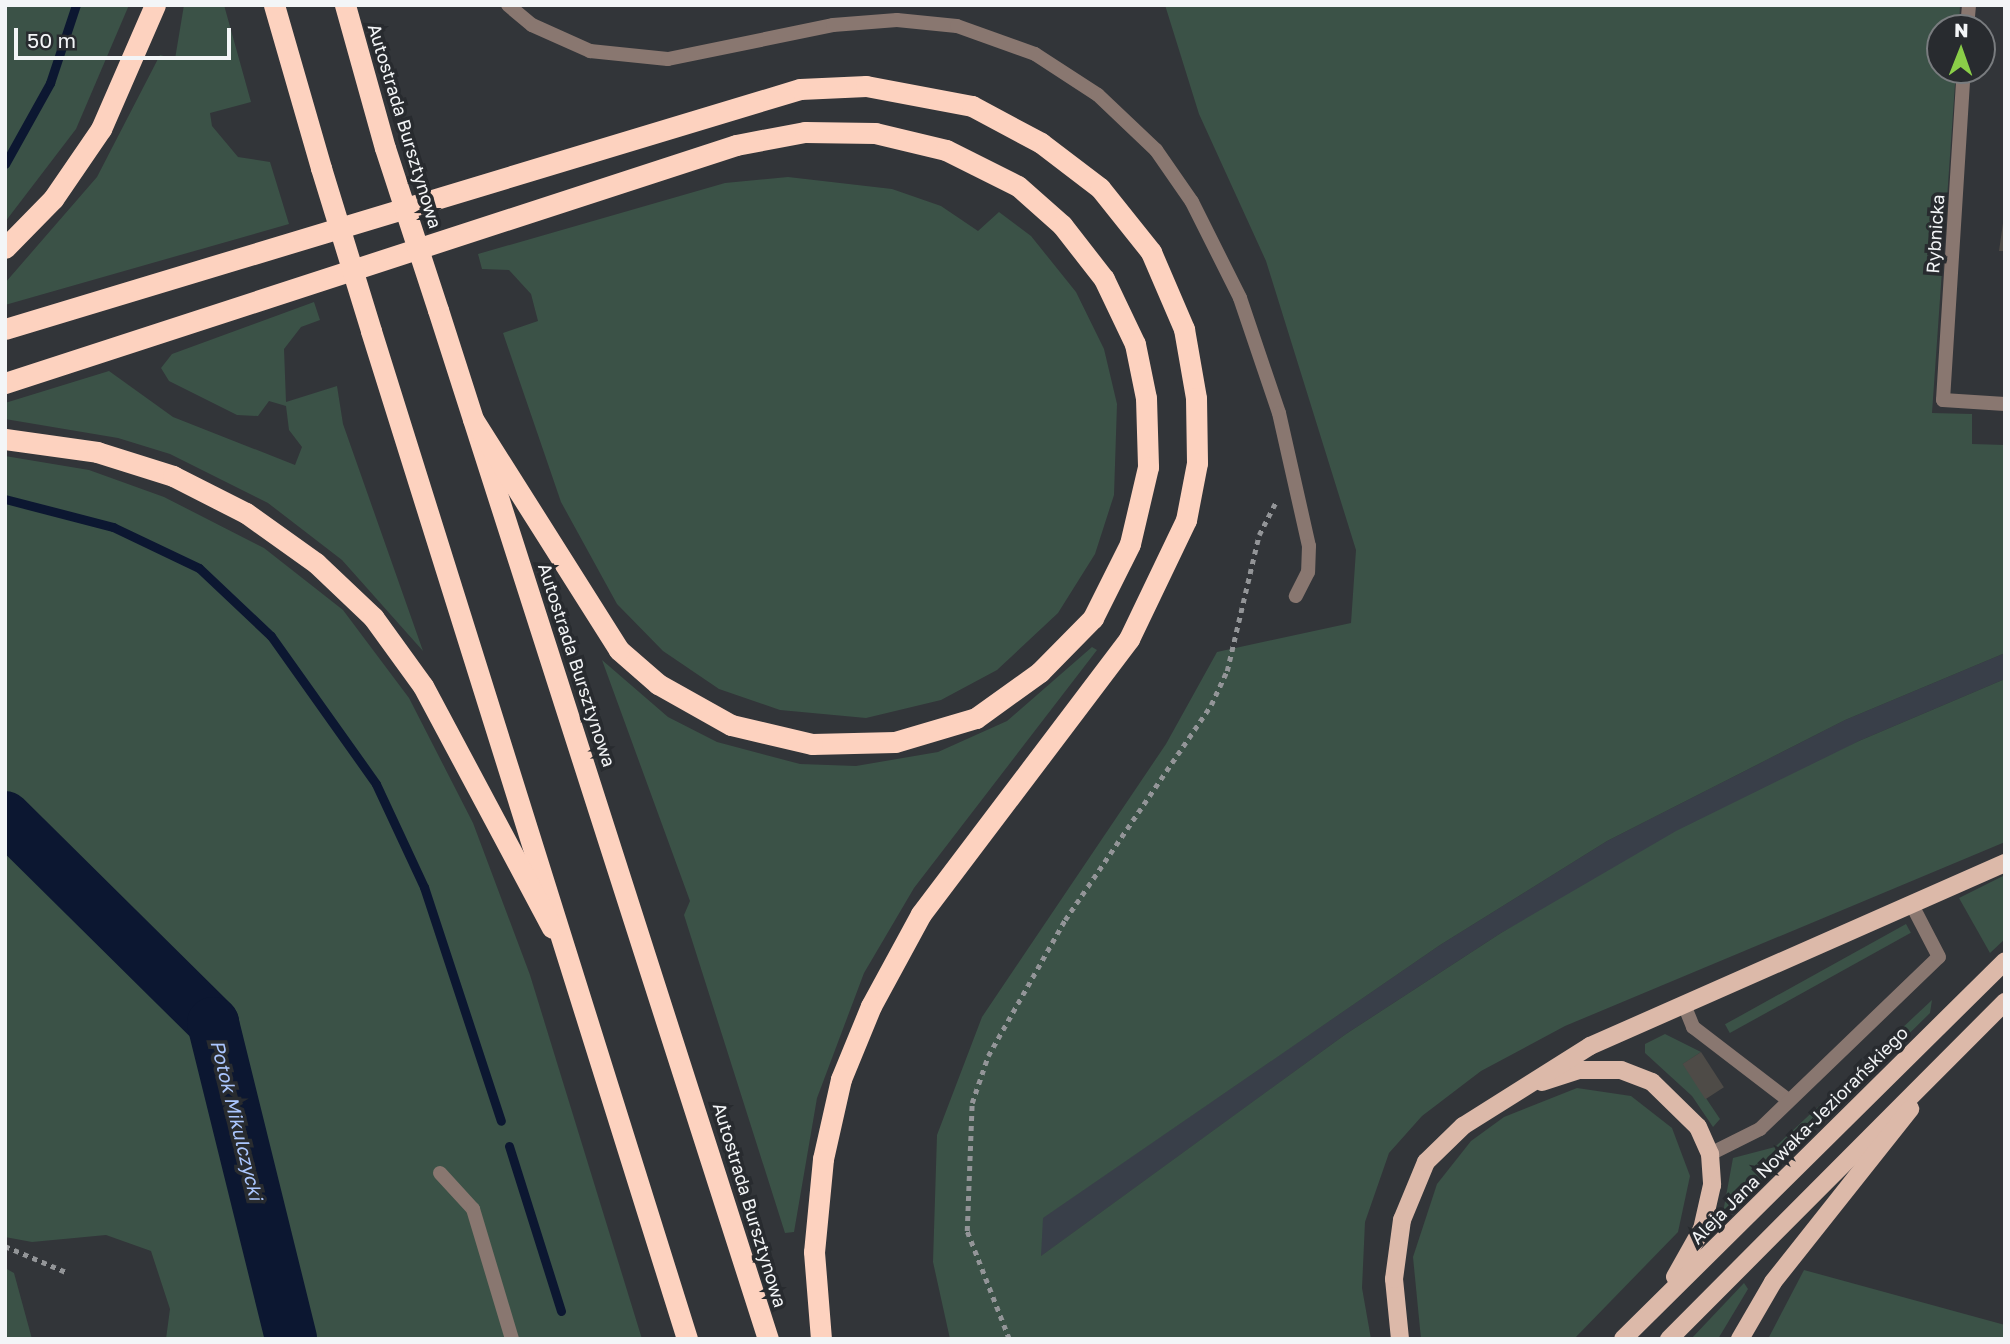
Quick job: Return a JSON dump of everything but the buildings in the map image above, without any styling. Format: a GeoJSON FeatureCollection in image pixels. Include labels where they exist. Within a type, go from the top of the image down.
{"type":"FeatureCollection","features":[{"type":"Feature","properties":{"kind":"highway"},"geometry":{"type":"LineString","coordinates":[[5,248],[53,199],[100,129],[155,5]]}},
{"type":"Feature","properties":{"kind":"highway"},"geometry":{"type":"LineString","coordinates":[[274,5],[371,331],[580,983],[687,1339]]}},
{"type":"Feature","properties":{"kind":"highway","name":"Autostrada Bursztynowa"},"geometry":{"type":"LineString","coordinates":[[345,5],[385,148],[768,1339]]}},
{"type":"Feature","properties":{"kind":"highway"},"geometry":{"type":"LineString","coordinates":[[5,329],[800,89],[866,86],[972,106],[1041,143],[1100,188],[1151,252],[1184,329],[1196,398],[1196,463],[1186,520],[1129,639],[920,914],[871,1006],[841,1079],[823,1159],[814,1252],[821,1339]]}},
{"type":"Feature","properties":{"kind":"highway"},"geometry":{"type":"LineString","coordinates":[[5,383],[736,145],[805,132],[875,133],[946,150],[1018,186],[1062,225],[1104,279],[1135,344],[1146,398],[1148,467],[1130,544],[1093,618],[1040,672],[976,718],[895,742],[812,744],[731,724],[658,684],[619,649],[473,419]]}},
{"type":"Feature","properties":{"kind":"highway"},"geometry":{"type":"LineString","coordinates":[[5,439],[97,452],[173,476],[246,513],[316,563],[373,617],[423,686],[580,983]]}},
{"type":"Feature","properties":{"kind":"main road"},"geometry":{"type":"LineString","coordinates":[[1400,1339],[1394,1279],[1400,1232],[1426,1162],[1508,1092],[1590,1046],[1913,907],[2005,863]]}},
{"type":"Feature","properties":{"kind":"main road","name":"Aleja Jana Nowaka-Jeziorańskiego"},"geometry":{"type":"LineString","coordinates":[[1623,1339],[2005,961]]}},
{"type":"Feature","properties":{"kind":"main road"},"geometry":{"type":"LineString","coordinates":[[1669,1339],[2005,1002]]}},
{"type":"Feature","properties":{"kind":"main road"},"geometry":{"type":"LineString","coordinates":[[1740,1339],[1773,1282],[1958,1048]]}},
{"type":"Feature","properties":{"kind":"main road"},"geometry":{"type":"LineString","coordinates":[[1508,1092],[1579,1070],[1621,1070],[1652,1082],[1678,1102],[1710,1154],[1708,1212],[1662,1300]]}},
{"type":"Feature","properties":{"kind":"street"},"geometry":{"type":"LineString","coordinates":[[508,5],[532,25],[590,51],[668,59],[833,25],[897,20],[957,26],[1035,54],[1108,104],[1156,150],[1192,202],[1240,298],[1289,456],[1309,546],[1308,572],[1296,596]]}},
{"type":"Feature","properties":{"kind":"street","name":"Rybnicka"},"geometry":{"type":"LineString","coordinates":[[1963,84],[1943,400],[2005,404]]}},
{"type":"Feature","properties":{"kind":"street"},"geometry":{"type":"LineString","coordinates":[[1710,1154],[1760,1129],[1939,957],[1913,907]]}},
{"type":"Feature","properties":{"kind":"street"},"geometry":{"type":"LineString","coordinates":[[1685,1007],[1693,1027],[1788,1100]]}},
{"type":"Feature","properties":{"kind":"street"},"geometry":{"type":"LineString","coordinates":[[440,1172],[472,1209],[512,1339]]}},
{"type":"Feature","properties":{"kind":"path"},"geometry":{"type":"LineString","coordinates":[[1009,1339],[967,1231],[972,1103],[988,1056],[1065,920],[1211,705],[1227,671],[1248,571],[1289,456]]}},
{"type":"Feature","properties":{"kind":"path"},"geometry":{"type":"LineString","coordinates":[[5,1246],[66,1272]]}},
{"type":"Feature","properties":{"kind":"shaded area"},"geometry":{"type":"Polygon","coordinates":[[[2005,653],[2005,679],[1859,741],[1501,933],[1346,1034],[1040,1257],[1042,1218],[1440,945],[1607,841],[1845,720],[2005,653]]]}},
{"type":"Feature","properties":{"kind":"green space"},"geometry":{"type":"Polygon","coordinates":[[[5,5],[129,5],[76,129],[5,222],[5,5]]]}},
{"type":"Feature","properties":{"kind":"green space"},"geometry":{"type":"Polygon","coordinates":[[[184,5],[224,5],[251,102],[210,113],[212,126],[238,157],[270,162],[289,224],[5,305],[5,283],[97,177],[160,55],[175,59],[184,5]]]}},
{"type":"Feature","properties":{"kind":"green space"},"geometry":{"type":"Polygon","coordinates":[[[1165,5],[1960,5],[1960,14],[1926,14],[1926,84],[1955,84],[1932,413],[1972,414],[1972,444],[2005,445],[2005,653],[1845,720],[1607,841],[1440,945],[1043,1218],[1041,1256],[1346,1034],[1501,933],[1676,831],[1859,741],[2005,679],[2005,842],[1565,1026],[1481,1071],[1422,1116],[1389,1153],[1365,1222],[1362,1288],[1371,1339],[950,1339],[933,1262],[937,1135],[982,1017],[1166,744],[1217,652],[1351,623],[1356,550],[1266,261],[1199,114],[1165,5]]]}},
{"type":"Feature","properties":{"kind":"green space"},"geometry":{"type":"Polygon","coordinates":[[[788,177],[892,189],[941,206],[978,231],[999,212],[1031,236],[1076,292],[1104,349],[1117,404],[1114,495],[1095,554],[1058,613],[997,670],[941,700],[866,718],[780,710],[719,689],[663,651],[617,604],[561,502],[503,333],[538,321],[531,294],[509,270],[482,269],[478,254],[725,183],[788,177]]]}},
{"type":"Feature","properties":{"kind":"green space"},"geometry":{"type":"Polygon","coordinates":[[[314,302],[320,320],[301,327],[284,349],[286,402],[337,386],[343,424],[423,651],[342,560],[268,503],[170,454],[118,438],[5,419],[5,403],[109,371],[173,417],[295,465],[302,447],[289,430],[286,406],[269,401],[258,416],[237,415],[169,381],[161,368],[172,354],[314,302]]]}},
{"type":"Feature","properties":{"kind":"green space"},"geometry":{"type":"Polygon","coordinates":[[[5,456],[89,470],[164,497],[264,548],[343,610],[409,698],[473,823],[530,975],[642,1339],[166,1339],[170,1309],[151,1251],[106,1235],[32,1242],[5,1237],[5,456]]]}},
{"type":"Feature","properties":{"kind":"green space"},"geometry":{"type":"Polygon","coordinates":[[[1092,647],[1097,650],[914,888],[864,973],[817,1098],[794,1232],[785,1233],[684,915],[690,901],[602,660],[668,717],[717,742],[800,764],[856,766],[938,752],[1007,721],[1092,647]]]}},
{"type":"Feature","properties":{"kind":"green space"},"geometry":{"type":"Polygon","coordinates":[[[2005,875],[2005,939],[1990,953],[1959,898],[2005,875]]]}},
{"type":"Feature","properties":{"kind":"green space"},"geometry":{"type":"Polygon","coordinates":[[[1906,924],[1911,933],[1730,1033],[1725,1024],[1906,924]]]}},
{"type":"Feature","properties":{"kind":"green space"},"geometry":{"type":"Polygon","coordinates":[[[1932,1000],[1930,1013],[1722,1218],[1733,1158],[1775,1147],[1932,1000]]]}},
{"type":"Feature","properties":{"kind":"green space"},"geometry":{"type":"Polygon","coordinates":[[[1665,1034],[1701,1052],[1683,1064],[1720,1119],[1713,1127],[1692,1096],[1645,1053],[1645,1044],[1665,1034]]]}},
{"type":"Feature","properties":{"kind":"green space"},"geometry":{"type":"Polygon","coordinates":[[[1577,1088],[1631,1096],[1672,1128],[1690,1176],[1678,1232],[1574,1339],[1421,1339],[1413,1257],[1437,1184],[1471,1141],[1504,1117],[1577,1088]]]}},
{"type":"Feature","properties":{"kind":"green space"},"geometry":{"type":"Polygon","coordinates":[[[5,1268],[14,1273],[32,1339],[5,1339],[5,1268]]]}},
{"type":"Feature","properties":{"kind":"green space"},"geometry":{"type":"Polygon","coordinates":[[[1804,1270],[2005,1325],[2005,1339],[1768,1339],[1804,1270]]]}},
{"type":"Feature","properties":{"kind":"green space"},"geometry":{"type":"Polygon","coordinates":[[[1744,1283],[1748,1289],[1718,1339],[1691,1339],[1744,1283]]]}},
{"type":"Feature","properties":{"kind":"waterway"},"geometry":{"type":"LineString","coordinates":[[5,164],[50,83],[76,5]]}},
{"type":"Feature","properties":{"kind":"waterway"},"geometry":{"type":"LineString","coordinates":[[5,499],[113,527],[199,568],[271,636],[376,784],[424,887],[501,1121]]}},
{"type":"Feature","properties":{"kind":"waterway","name":"Potok Mikulczycki"},"geometry":{"type":"LineString","coordinates":[[5,817],[213,1023],[291,1339]]}},
{"type":"Feature","properties":{"kind":"waterway"},"geometry":{"type":"LineString","coordinates":[[509,1146],[561,1311]]}}]}
